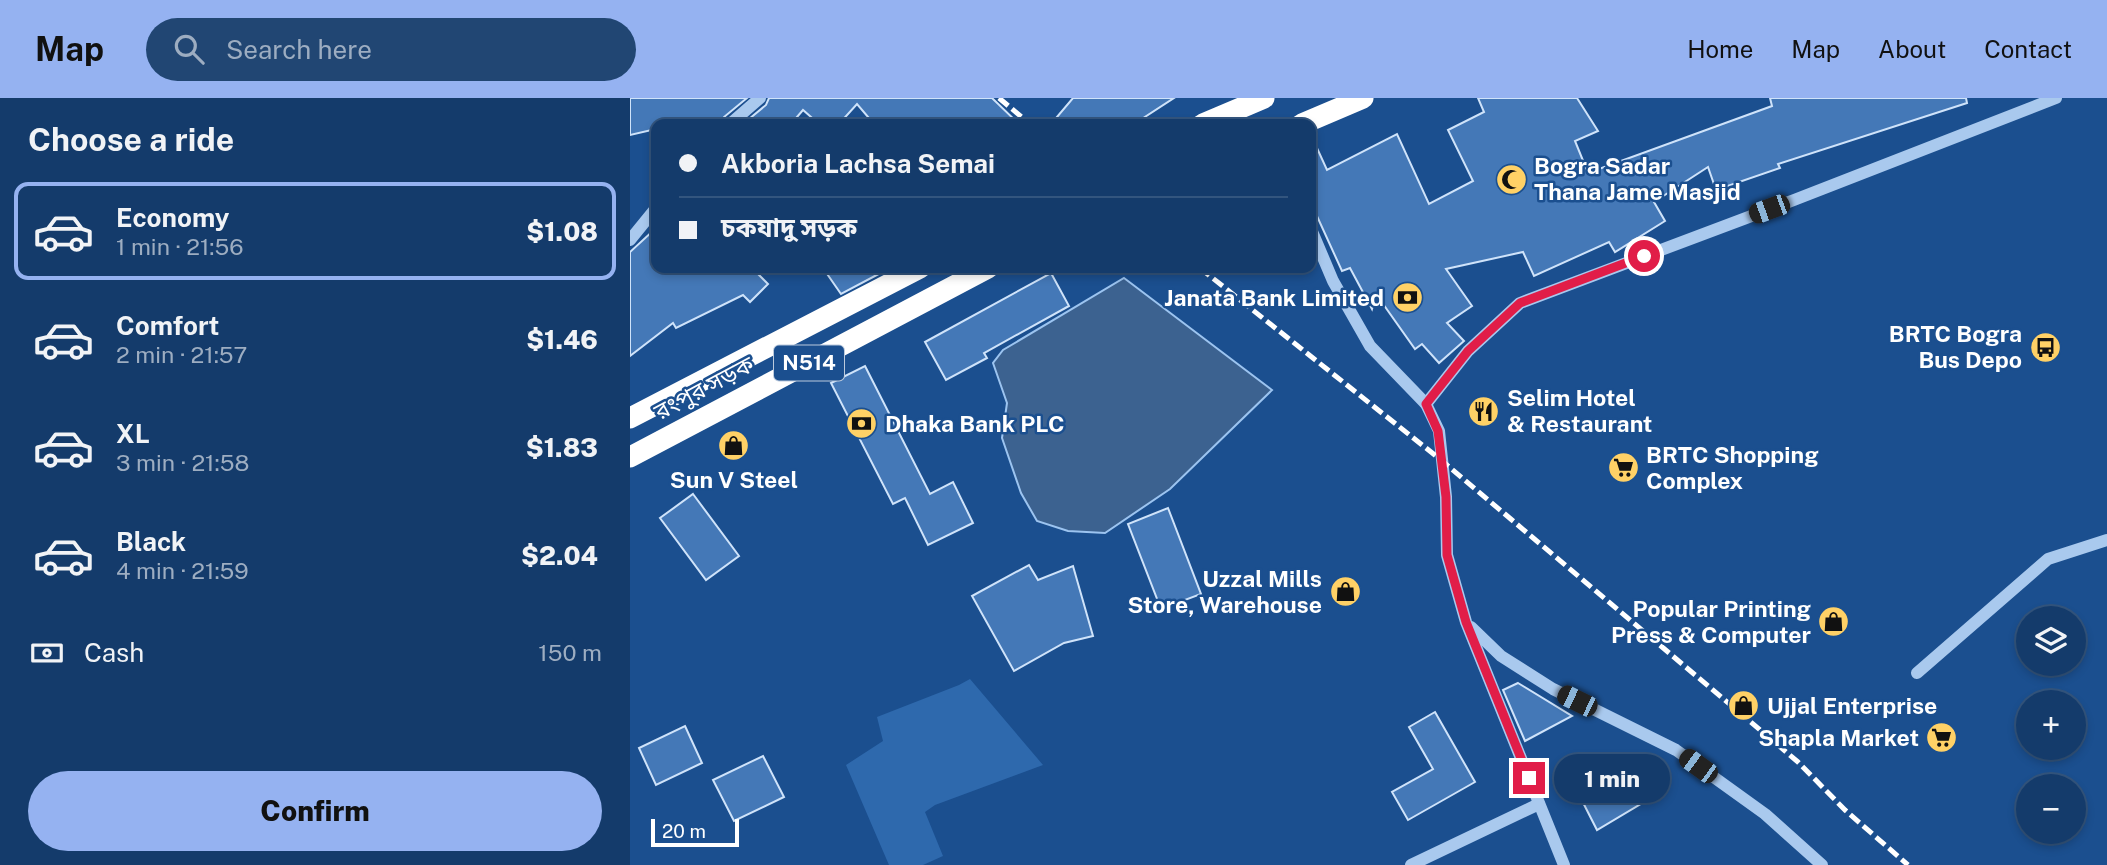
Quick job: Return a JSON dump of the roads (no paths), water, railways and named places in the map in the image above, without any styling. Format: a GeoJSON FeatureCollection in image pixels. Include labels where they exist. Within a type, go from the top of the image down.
{"type":"FeatureCollection","features":[{"type":"Feature","properties":{"kind":"highway"},"geometry":{"type":"LineString","coordinates":[[1215,119],[1264,98]]}},
{"type":"Feature","properties":{"kind":"highway"},"geometry":{"type":"LineString","coordinates":[[1314,119],[1363,98]]}},
{"type":"Feature","properties":{"kind":"highway","name":"রংপুর সড়ক"},"geometry":{"type":"LineString","coordinates":[[630,418],[910,273]]}},
{"type":"Feature","properties":{"kind":"highway","name":"রংপুর সড়ক"},"geometry":{"type":"LineString","coordinates":[[630,457],[979,273]]}},
{"type":"Feature","properties":{"kind":"street"},"geometry":{"type":"LineString","coordinates":[[736,119],[760,98]]}},
{"type":"Feature","properties":{"kind":"street"},"geometry":{"type":"LineString","coordinates":[[1426,404],[1468,351],[1520,303],[2056,98]]}},
{"type":"Feature","properties":{"kind":"street"},"geometry":{"type":"LineString","coordinates":[[630,240],[651,214]]}},
{"type":"Feature","properties":{"kind":"street"},"geometry":{"type":"LineString","coordinates":[[1316,241],[1333,281],[1370,346],[1426,404],[1438,431],[1446,497],[1447,555],[1466,622],[1564,865]]}},
{"type":"Feature","properties":{"kind":"street"},"geometry":{"type":"LineString","coordinates":[[1917,673],[2048,559],[2107,540]]}},
{"type":"Feature","properties":{"kind":"street"},"geometry":{"type":"LineString","coordinates":[[1466,622],[1501,656],[1553,689],[1676,750],[1765,814],[1822,865]]}},
{"type":"Feature","properties":{"kind":"street"},"geometry":{"type":"LineString","coordinates":[[1411,865],[1539,804]]}},
{"type":"Feature","properties":{"kind":"railway"},"geometry":{"type":"LineString","coordinates":[[999,98],[1024,119]]}},
{"type":"Feature","properties":{"kind":"railway"},"geometry":{"type":"LineString","coordinates":[[1206,273],[1441,460],[1798,762],[1845,810],[1908,865]]}},
{"type":"Feature","properties":{"kind":"place","name":"Bogra Sadar Thana Jame Masjid"},"geometry":{"type":"Point","coordinates":[1511,179]}},
{"type":"Feature","properties":{"kind":"place","name":"Janata Bank Limited"},"geometry":{"type":"Point","coordinates":[1407,298]}},
{"type":"Feature","properties":{"kind":"place","name":"BRTC Bogra Bus Depo"},"geometry":{"type":"Point","coordinates":[2045,347]}},
{"type":"Feature","properties":{"kind":"place","name":"Selim Hotel & Restaurant"},"geometry":{"type":"Point","coordinates":[1484,411]}},
{"type":"Feature","properties":{"kind":"place","name":"Dhaka Bank PLC"},"geometry":{"type":"Point","coordinates":[862,424]}},
{"type":"Feature","properties":{"kind":"place","name":"Sun V Steel"},"geometry":{"type":"Point","coordinates":[734,446]}},
{"type":"Feature","properties":{"kind":"place","name":"BRTC Shopping Complex"},"geometry":{"type":"Point","coordinates":[1623,468]}},
{"type":"Feature","properties":{"kind":"place","name":"Uzzal Mills Store, Warehouse"},"geometry":{"type":"Point","coordinates":[1345,592]}},
{"type":"Feature","properties":{"kind":"place","name":"Popular Printing Press & Computer"},"geometry":{"type":"Point","coordinates":[1834,622]}},
{"type":"Feature","properties":{"kind":"place","name":"Ujjal Enterprise"},"geometry":{"type":"Point","coordinates":[1744,706]}},
{"type":"Feature","properties":{"kind":"place","name":"Shapla Market"},"geometry":{"type":"Point","coordinates":[1942,738]}}]}
